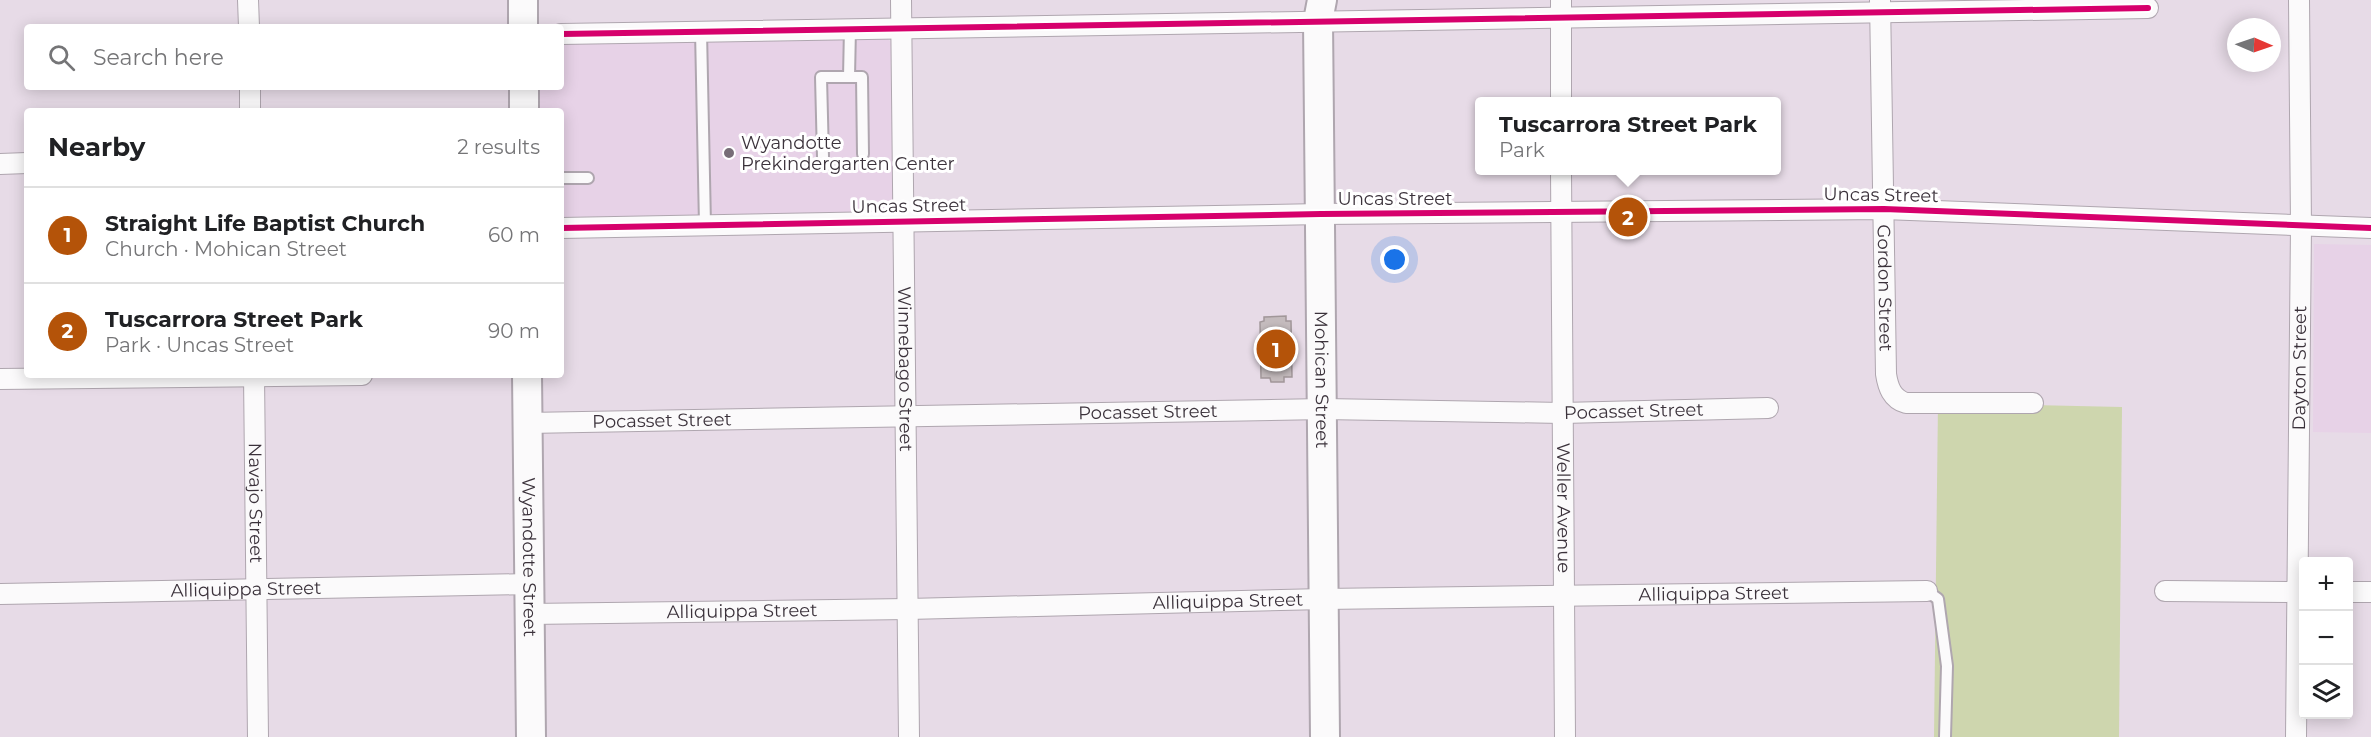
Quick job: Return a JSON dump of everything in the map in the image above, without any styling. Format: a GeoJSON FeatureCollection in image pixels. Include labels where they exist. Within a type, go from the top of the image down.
{"type":"FeatureCollection","features":[{"type":"Feature","properties":{"kind":"street"},"geometry":{"type":"LineString","coordinates":[[248,0],[249,24]]}},
{"type":"Feature","properties":{"kind":"street"},"geometry":{"type":"LineString","coordinates":[[523,0],[523,24]]}},
{"type":"Feature","properties":{"kind":"street","name":"Winnebago Street"},"geometry":{"type":"LineString","coordinates":[[901,0],[909,737]]}},
{"type":"Feature","properties":{"kind":"street","name":"Dayton Street"},"geometry":{"type":"LineString","coordinates":[[2300,0],[2300,557]]}},
{"type":"Feature","properties":{"kind":"street"},"geometry":{"type":"LineString","coordinates":[[564,34],[902,27],[1318,7],[2148,8]]}},
{"type":"Feature","properties":{"kind":"street","name":"Mohican Street"},"geometry":{"type":"LineString","coordinates":[[1318,7],[1324,409],[1325,737]]}},
{"type":"Feature","properties":{"kind":"street","name":"Gordon Street"},"geometry":{"type":"LineString","coordinates":[[1880,7],[1886,374],[1893,395],[1906,403],[2033,403]]}},
{"type":"Feature","properties":{"kind":"street"},"geometry":{"type":"LineString","coordinates":[[1561,9],[1561,97]]}},
{"type":"Feature","properties":{"kind":"street"},"geometry":{"type":"LineString","coordinates":[[250,90],[250,108]]}},
{"type":"Feature","properties":{"kind":"street"},"geometry":{"type":"LineString","coordinates":[[524,90],[524,108]]}},
{"type":"Feature","properties":{"kind":"street"},"geometry":{"type":"LineString","coordinates":[[0,164],[24,163]]}},
{"type":"Feature","properties":{"kind":"street","name":"Weller Avenue"},"geometry":{"type":"LineString","coordinates":[[1561,175],[1566,737]]}},
{"type":"Feature","properties":{"kind":"street","name":"Uncas Street"},"geometry":{"type":"LineString","coordinates":[[564,228],[1321,214],[1884,209],[2371,228]]}},
{"type":"Feature","properties":{"kind":"street"},"geometry":{"type":"LineString","coordinates":[[0,379],[85,378]]}},
{"type":"Feature","properties":{"kind":"street","name":"Navajo Street"},"geometry":{"type":"LineString","coordinates":[[254,378],[258,737]]}},
{"type":"Feature","properties":{"kind":"street","name":"Wyandotte Street"},"geometry":{"type":"LineString","coordinates":[[527,378],[531,737]]}},
{"type":"Feature","properties":{"kind":"street","name":"Pocasset Street"},"geometry":{"type":"LineString","coordinates":[[527,423],[1324,409],[1562,413],[1768,408]]}},
{"type":"Feature","properties":{"kind":"street","name":"Alliquippa Street"},"geometry":{"type":"LineString","coordinates":[[0,594],[529,584]]}},
{"type":"Feature","properties":{"kind":"street","name":"Alliquippa Street"},"geometry":{"type":"LineString","coordinates":[[530,614],[908,609],[1324,599],[1927,591]]}},
{"type":"Feature","properties":{"kind":"street"},"geometry":{"type":"LineString","coordinates":[[2164,591],[2299,592]]}},
{"type":"Feature","properties":{"kind":"street"},"geometry":{"type":"LineString","coordinates":[[2353,592],[2371,592]]}},
{"type":"Feature","properties":{"kind":"street","name":"Dayton Street"},"geometry":{"type":"LineString","coordinates":[[2296,737],[2299,611]]}},
{"type":"Feature","properties":{"kind":"lane"},"geometry":{"type":"LineString","coordinates":[[849,77],[850,28]]}},
{"type":"Feature","properties":{"kind":"lane"},"geometry":{"type":"LineString","coordinates":[[701,31],[705,225]]}},
{"type":"Feature","properties":{"kind":"lane"},"geometry":{"type":"LineString","coordinates":[[823,157],[821,77],[862,77],[863,154]]}},
{"type":"Feature","properties":{"kind":"lane"},"geometry":{"type":"LineString","coordinates":[[564,178],[588,178]]}},
{"type":"Feature","properties":{"kind":"lane"},"geometry":{"type":"LineString","coordinates":[[1927,591],[1938,599],[1947,666],[1945,737]]}},
{"type":"Feature","properties":{"kind":"shaded area","name":"Wyandotte Prekindergarten Center"},"geometry":{"type":"Polygon","coordinates":[[[887,38],[894,46],[894,207],[889,212],[564,217],[564,108],[533,108],[533,90],[564,90],[564,42],[887,38]]]}},
{"type":"Feature","properties":{"kind":"shaded area"},"geometry":{"type":"Polygon","coordinates":[[[2314,244],[2371,245],[2371,433],[2313,432],[2314,244]]]}},
{"type":"Feature","properties":{"kind":"green space"},"geometry":{"type":"Polygon","coordinates":[[[1938,403],[2122,407],[2119,737],[1934,737],[1938,403]]]}},
{"type":"Feature","properties":{"kind":"building"},"geometry":{"type":"Polygon","coordinates":[[[1286,316],[1286,321],[1291,321],[1292,377],[1284,377],[1284,382],[1271,382],[1270,378],[1261,378],[1260,322],[1264,321],[1264,317],[1286,316]]]}},
{"type":"Feature","properties":{"kind":"cycle path"},"geometry":{"type":"LineString","coordinates":[[564,34],[2148,8]]}},
{"type":"Feature","properties":{"kind":"cycle path"},"geometry":{"type":"LineString","coordinates":[[564,228],[1321,214],[1884,209],[2371,228]]}},
{"type":"Feature","properties":{"kind":"place","name":"Wyandotte Prekindergarten Center"},"geometry":{"type":"Point","coordinates":[729,153]}},
{"type":"Feature","properties":{"kind":"place","name":"Tuscarrora Street Park"},"geometry":{"type":"Point","coordinates":[1628,217]}},
{"type":"Feature","properties":{"kind":"place","name":"Straight Life Baptist Church"},"geometry":{"type":"Point","coordinates":[1276,349]}}]}
